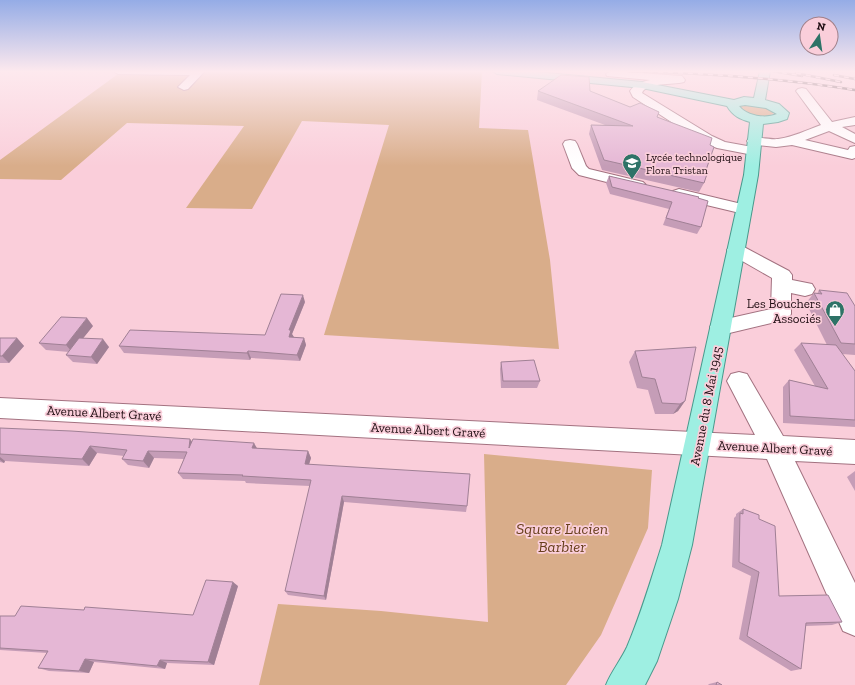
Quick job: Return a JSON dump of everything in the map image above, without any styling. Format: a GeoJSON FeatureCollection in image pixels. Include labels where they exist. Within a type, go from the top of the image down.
{"type":"FeatureCollection","features":[{"type":"Feature","properties":{"kind":"main road"},"geometry":{"type":"LineString","coordinates":[[729,103],[739,103]]}},
{"type":"Feature","properties":{"kind":"main road"},"geometry":{"type":"LineString","coordinates":[[734,104],[733,106],[737,112],[757,119],[774,120],[783,116],[783,113],[780,110],[762,103]]}},
{"type":"Feature","properties":{"kind":"main road","name":"Avenue du 8 Mai 1945"},"geometry":{"type":"LineString","coordinates":[[624,685],[639,661],[662,600],[677,545],[751,175],[757,119]]}},
{"type":"Feature","properties":{"kind":"street"},"geometry":{"type":"LineString","coordinates":[[650,103],[707,139],[722,145],[754,146],[792,141],[850,118]]}},
{"type":"Feature","properties":{"kind":"street"},"geometry":{"type":"LineString","coordinates":[[811,103],[829,126],[855,139]]}},
{"type":"Feature","properties":{"kind":"street"},"geometry":{"type":"LineString","coordinates":[[792,141],[852,155],[855,150]]}},
{"type":"Feature","properties":{"kind":"street"},"geometry":{"type":"LineString","coordinates":[[570,144],[579,168],[584,172],[744,209]]}},
{"type":"Feature","properties":{"kind":"street"},"geometry":{"type":"LineString","coordinates":[[721,327],[781,314],[782,275],[736,250]]}},
{"type":"Feature","properties":{"kind":"street"},"geometry":{"type":"LineString","coordinates":[[782,285],[804,289]]}},
{"type":"Feature","properties":{"kind":"street"},"geometry":{"type":"LineString","coordinates":[[739,381],[775,448],[855,619]]}},
{"type":"Feature","properties":{"kind":"street","name":"Avenue Albert Gravé"},"geometry":{"type":"LineString","coordinates":[[0,408],[855,452]]}},
{"type":"Feature","properties":{"kind":"green space"},"geometry":{"type":"Polygon","coordinates":[[[78,103],[480,103],[479,128],[528,130],[550,260],[559,349],[324,335],[389,125],[302,121],[252,209],[186,208],[244,126],[127,123],[61,180],[0,179],[0,160],[78,103]]]}},
{"type":"Feature","properties":{"kind":"green space"},"geometry":{"type":"Polygon","coordinates":[[[747,104],[765,107],[774,113],[766,116],[752,115],[741,108],[741,106],[747,104]]]}},
{"type":"Feature","properties":{"kind":"green space","name":"Square Lucien Barbier"},"geometry":{"type":"Polygon","coordinates":[[[484,454],[652,470],[648,528],[601,635],[566,685],[259,685],[278,604],[381,611],[488,622],[484,454]]]}},
{"type":"Feature","properties":{"kind":"building"},"geometry":{"type":"Polygon","coordinates":[[[570,103],[620,103],[630,107],[640,103],[659,112],[657,117],[712,138],[710,145],[714,147],[706,170],[708,171],[704,183],[604,160],[591,125],[633,126],[570,103]]]}},
{"type":"Feature","properties":{"kind":"building"},"geometry":{"type":"Polygon","coordinates":[[[609,176],[699,197],[698,198],[708,201],[701,227],[666,218],[672,202],[612,187],[609,176]]]}},
{"type":"Feature","properties":{"kind":"building"},"geometry":{"type":"Polygon","coordinates":[[[819,290],[847,293],[855,306],[855,344],[841,343],[814,293],[822,294],[819,290]]]}},
{"type":"Feature","properties":{"kind":"building"},"geometry":{"type":"Polygon","coordinates":[[[281,294],[303,295],[289,330],[291,330],[289,337],[304,338],[297,355],[248,351],[247,353],[119,346],[130,330],[265,335],[281,294]]]}},
{"type":"Feature","properties":{"kind":"building"},"geometry":{"type":"Polygon","coordinates":[[[61,317],[87,318],[66,345],[39,343],[61,317]]]}},
{"type":"Feature","properties":{"kind":"building"},"geometry":{"type":"Polygon","coordinates":[[[0,338],[17,338],[2,356],[0,356],[0,338]]]}},
{"type":"Feature","properties":{"kind":"building"},"geometry":{"type":"Polygon","coordinates":[[[79,338],[103,339],[91,357],[66,355],[79,338]]]}},
{"type":"Feature","properties":{"kind":"building"},"geometry":{"type":"Polygon","coordinates":[[[801,343],[836,345],[855,371],[855,420],[790,416],[789,380],[828,389],[801,343]]]}},
{"type":"Feature","properties":{"kind":"building"},"geometry":{"type":"Polygon","coordinates":[[[696,347],[685,401],[680,404],[662,403],[655,379],[642,377],[635,351],[696,347]]]}},
{"type":"Feature","properties":{"kind":"building"},"geometry":{"type":"Polygon","coordinates":[[[534,360],[540,381],[503,381],[501,362],[534,360]]]}},
{"type":"Feature","properties":{"kind":"building"},"geometry":{"type":"Polygon","coordinates":[[[0,428],[190,439],[189,448],[193,439],[254,443],[252,448],[308,451],[305,464],[470,474],[467,506],[342,496],[324,596],[285,591],[311,480],[242,476],[243,475],[178,473],[187,452],[148,451],[143,461],[122,459],[127,450],[90,446],[82,459],[0,454],[0,428]]]}},
{"type":"Feature","properties":{"kind":"building"},"geometry":{"type":"Polygon","coordinates":[[[743,509],[759,515],[759,519],[775,526],[779,596],[828,595],[842,622],[806,623],[801,669],[747,636],[759,572],[739,562],[740,513],[743,514],[743,509]]]}},
{"type":"Feature","properties":{"kind":"building"},"geometry":{"type":"Polygon","coordinates":[[[206,580],[233,582],[208,662],[160,660],[157,666],[85,659],[79,671],[38,668],[48,651],[0,648],[0,616],[15,616],[21,606],[84,610],[85,607],[193,615],[206,580]]]}},
{"type":"Feature","properties":{"kind":"place","name":"Lycée technologique Flora Tristan"},"geometry":{"type":"Point","coordinates":[632,180]}},
{"type":"Feature","properties":{"kind":"place","name":"Les Bouchers Associés"},"geometry":{"type":"Point","coordinates":[835,327]}}]}
